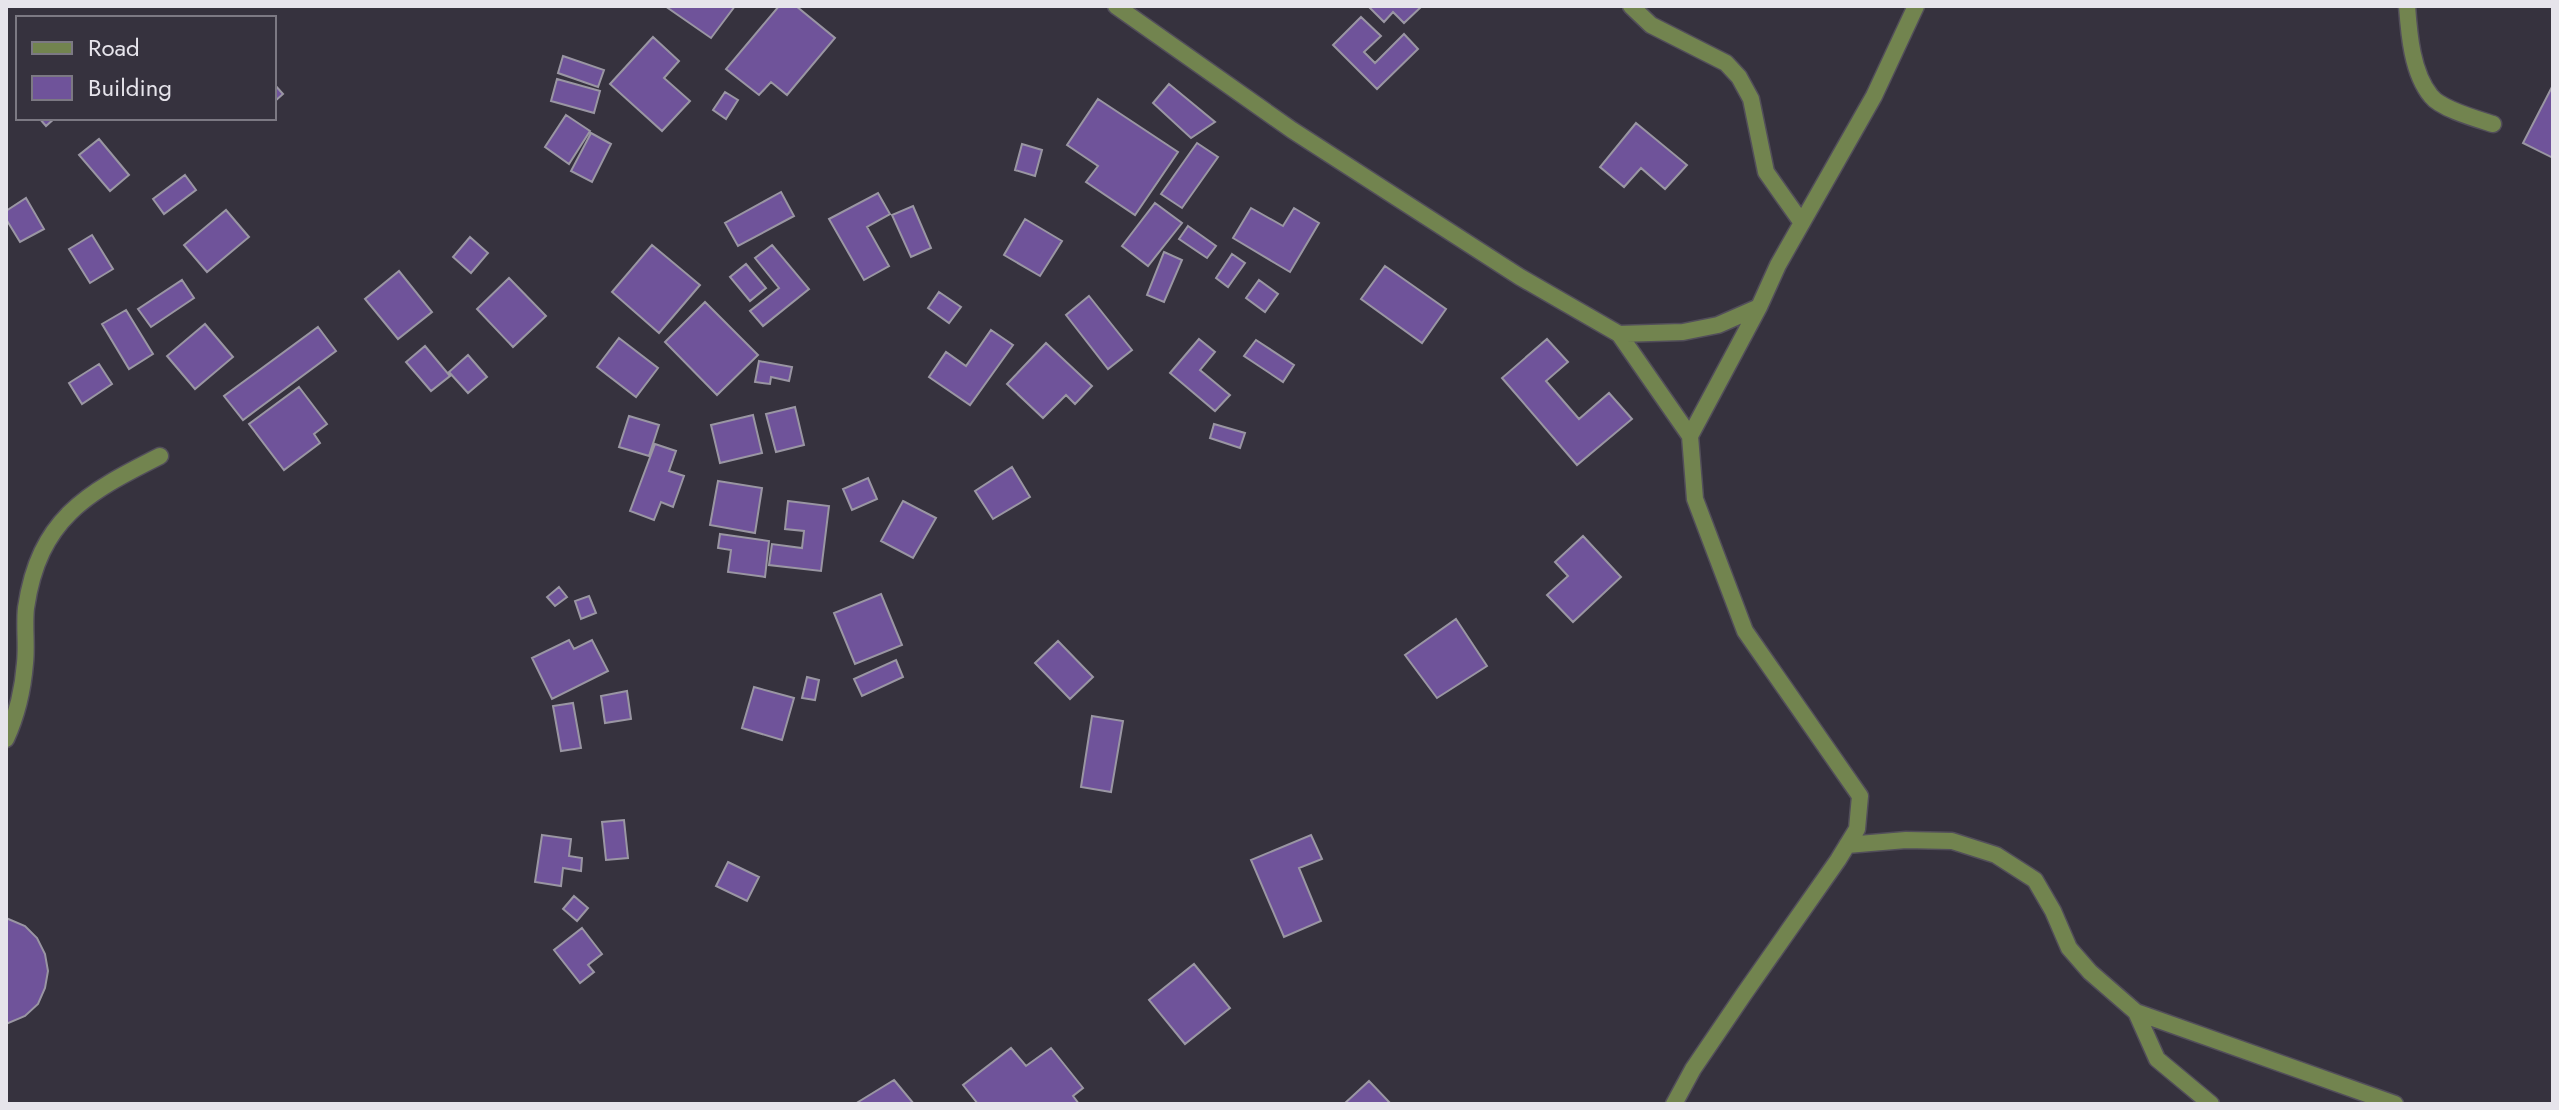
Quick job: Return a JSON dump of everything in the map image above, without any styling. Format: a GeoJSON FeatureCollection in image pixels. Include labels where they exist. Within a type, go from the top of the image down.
{"type":"FeatureCollection","features":[{"type":"Feature","properties":{"kind":"street"},"geometry":{"type":"LineString","coordinates":[[1116,6],[1292,130],[1520,277],[1619,334],[1690,436],[1695,499],[1745,631],[1860,796],[1857,829],[1702,1056],[1674,1104]]}},
{"type":"Feature","properties":{"kind":"street"},"geometry":{"type":"LineString","coordinates":[[1631,6],[1651,25],[1726,63],[1739,77],[1751,99],[1766,172],[1802,223]]}},
{"type":"Feature","properties":{"kind":"street"},"geometry":{"type":"LineString","coordinates":[[1690,436],[1778,265],[1874,96],[1916,6]]}},
{"type":"Feature","properties":{"kind":"street"},"geometry":{"type":"LineString","coordinates":[[2407,6],[2416,65],[2431,98],[2464,115],[2493,124]]}},
{"type":"Feature","properties":{"kind":"street"},"geometry":{"type":"LineString","coordinates":[[1619,334],[1683,332],[1718,325],[1759,307]]}},
{"type":"Feature","properties":{"kind":"street"},"geometry":{"type":"LineString","coordinates":[[6,739],[16,716],[25,663],[26,608],[42,548],[57,523],[110,481],[160,456]]}},
{"type":"Feature","properties":{"kind":"street"},"geometry":{"type":"LineString","coordinates":[[1847,845],[1906,840],[1952,841],[1996,855],[2035,880],[2069,948],[2090,972],[2136,1012],[2395,1104]]}},
{"type":"Feature","properties":{"kind":"street"},"geometry":{"type":"LineString","coordinates":[[2136,1012],[2157,1059],[2211,1104]]}},
{"type":"Feature","properties":{"kind":"building"},"geometry":{"type":"Polygon","coordinates":[[[665,6],[735,6],[711,38],[665,6]]]}},
{"type":"Feature","properties":{"kind":"building"},"geometry":{"type":"Polygon","coordinates":[[[779,6],[796,6],[835,38],[787,95],[771,82],[759,95],[726,69],[779,6]]]}},
{"type":"Feature","properties":{"kind":"building"},"geometry":{"type":"Polygon","coordinates":[[[1368,6],[1422,6],[1404,23],[1393,12],[1384,22],[1368,6]]]}},
{"type":"Feature","properties":{"kind":"building"},"geometry":{"type":"Polygon","coordinates":[[[1361,17],[1381,36],[1364,52],[1375,63],[1404,34],[1418,49],[1377,89],[1333,45],[1361,17]]]}},
{"type":"Feature","properties":{"kind":"building"},"geometry":{"type":"Polygon","coordinates":[[[653,37],[679,61],[664,78],[690,101],[662,131],[610,84],[653,37]]]}},
{"type":"Feature","properties":{"kind":"building"},"geometry":{"type":"Polygon","coordinates":[[[563,56],[604,70],[598,87],[558,73],[563,56]]]}},
{"type":"Feature","properties":{"kind":"building"},"geometry":{"type":"Polygon","coordinates":[[[557,79],[600,91],[594,113],[551,101],[557,79]]]}},
{"type":"Feature","properties":{"kind":"building"},"geometry":{"type":"Polygon","coordinates":[[[1169,84],[1215,122],[1191,138],[1153,103],[1169,84]]]}},
{"type":"Feature","properties":{"kind":"building"},"geometry":{"type":"Polygon","coordinates":[[[2553,85],[2553,158],[2523,143],[2553,85]]]}},
{"type":"Feature","properties":{"kind":"building"},"geometry":{"type":"Polygon","coordinates":[[[276,86],[283,94],[276,100],[276,86]]]}},
{"type":"Feature","properties":{"kind":"building"},"geometry":{"type":"Polygon","coordinates":[[[725,92],[738,100],[726,119],[713,110],[725,92]]]}},
{"type":"Feature","properties":{"kind":"building"},"geometry":{"type":"Polygon","coordinates":[[[1098,99],[1178,152],[1135,215],[1086,182],[1098,166],[1067,145],[1098,99]]]}},
{"type":"Feature","properties":{"kind":"building"},"geometry":{"type":"Polygon","coordinates":[[[566,115],[590,131],[569,164],[545,147],[566,115]]]}},
{"type":"Feature","properties":{"kind":"building"},"geometry":{"type":"Polygon","coordinates":[[[1636,123],[1687,165],[1665,189],[1641,168],[1624,187],[1600,167],[1636,123]]]}},
{"type":"Feature","properties":{"kind":"building"},"geometry":{"type":"Polygon","coordinates":[[[591,133],[611,144],[592,182],[571,171],[591,133]]]}},
{"type":"Feature","properties":{"kind":"building"},"geometry":{"type":"Polygon","coordinates":[[[99,139],[129,175],[110,191],[79,155],[99,139]]]}},
{"type":"Feature","properties":{"kind":"building"},"geometry":{"type":"Polygon","coordinates":[[[1197,143],[1218,157],[1182,208],[1161,194],[1197,143]]]}},
{"type":"Feature","properties":{"kind":"building"},"geometry":{"type":"Polygon","coordinates":[[[1022,144],[1042,150],[1035,176],[1015,170],[1022,144]]]}},
{"type":"Feature","properties":{"kind":"building"},"geometry":{"type":"Polygon","coordinates":[[[185,175],[196,190],[164,214],[153,199],[185,175]]]}},
{"type":"Feature","properties":{"kind":"building"},"geometry":{"type":"Polygon","coordinates":[[[781,192],[794,216],[738,246],[725,223],[781,192]]]}},
{"type":"Feature","properties":{"kind":"building"},"geometry":{"type":"Polygon","coordinates":[[[878,193],[890,214],[867,227],[889,266],[864,280],[829,219],[878,193]]]}},
{"type":"Feature","properties":{"kind":"building"},"geometry":{"type":"Polygon","coordinates":[[[26,198],[44,229],[20,242],[6,219],[6,211],[26,198]]]}},
{"type":"Feature","properties":{"kind":"building"},"geometry":{"type":"Polygon","coordinates":[[[1155,203],[1182,223],[1148,266],[1122,246],[1155,203]]]}},
{"type":"Feature","properties":{"kind":"building"},"geometry":{"type":"Polygon","coordinates":[[[913,206],[931,248],[911,257],[892,215],[913,206]]]}},
{"type":"Feature","properties":{"kind":"building"},"geometry":{"type":"Polygon","coordinates":[[[1251,208],[1283,226],[1294,208],[1319,223],[1290,272],[1233,238],[1251,208]]]}},
{"type":"Feature","properties":{"kind":"building"},"geometry":{"type":"Polygon","coordinates":[[[226,210],[249,237],[207,272],[184,245],[226,210]]]}},
{"type":"Feature","properties":{"kind":"building"},"geometry":{"type":"Polygon","coordinates":[[[1025,219],[1062,241],[1040,276],[1004,255],[1025,219]]]}},
{"type":"Feature","properties":{"kind":"building"},"geometry":{"type":"Polygon","coordinates":[[[1188,226],[1216,246],[1207,258],[1179,239],[1188,226]]]}},
{"type":"Feature","properties":{"kind":"building"},"geometry":{"type":"Polygon","coordinates":[[[92,235],[113,269],[90,283],[69,249],[92,235]]]}},
{"type":"Feature","properties":{"kind":"building"},"geometry":{"type":"Polygon","coordinates":[[[470,237],[488,253],[471,273],[453,257],[470,237]]]}},
{"type":"Feature","properties":{"kind":"building"},"geometry":{"type":"Polygon","coordinates":[[[652,245],[700,285],[659,333],[612,292],[652,245]]]}},
{"type":"Feature","properties":{"kind":"building"},"geometry":{"type":"Polygon","coordinates":[[[772,245],[809,289],[763,326],[750,311],[779,288],[755,258],[772,245]]]}},
{"type":"Feature","properties":{"kind":"building"},"geometry":{"type":"Polygon","coordinates":[[[1164,252],[1182,260],[1164,302],[1147,295],[1164,252]]]}},
{"type":"Feature","properties":{"kind":"building"},"geometry":{"type":"Polygon","coordinates":[[[1232,254],[1245,263],[1228,287],[1216,278],[1232,254]]]}},
{"type":"Feature","properties":{"kind":"building"},"geometry":{"type":"Polygon","coordinates":[[[746,264],[766,288],[750,301],[730,277],[746,264]]]}},
{"type":"Feature","properties":{"kind":"building"},"geometry":{"type":"Polygon","coordinates":[[[1385,266],[1446,309],[1422,343],[1361,299],[1385,266]]]}},
{"type":"Feature","properties":{"kind":"building"},"geometry":{"type":"Polygon","coordinates":[[[399,271],[432,312],[398,339],[365,299],[399,271]]]}},
{"type":"Feature","properties":{"kind":"building"},"geometry":{"type":"Polygon","coordinates":[[[509,278],[546,316],[513,347],[477,309],[509,278]]]}},
{"type":"Feature","properties":{"kind":"building"},"geometry":{"type":"Polygon","coordinates":[[[182,280],[194,298],[151,327],[138,309],[182,280]]]}},
{"type":"Feature","properties":{"kind":"building"},"geometry":{"type":"Polygon","coordinates":[[[1259,280],[1278,294],[1265,312],[1246,298],[1259,280]]]}},
{"type":"Feature","properties":{"kind":"building"},"geometry":{"type":"Polygon","coordinates":[[[939,292],[961,307],[949,323],[928,308],[939,292]]]}},
{"type":"Feature","properties":{"kind":"building"},"geometry":{"type":"Polygon","coordinates":[[[1089,296],[1132,350],[1108,369],[1066,315],[1089,296]]]}},
{"type":"Feature","properties":{"kind":"building"},"geometry":{"type":"Polygon","coordinates":[[[705,302],[758,355],[717,395],[665,342],[705,302]]]}},
{"type":"Feature","properties":{"kind":"building"},"geometry":{"type":"Polygon","coordinates":[[[126,310],[153,354],[129,369],[102,324],[126,310]]]}},
{"type":"Feature","properties":{"kind":"building"},"geometry":{"type":"Polygon","coordinates":[[[205,324],[233,357],[195,389],[167,356],[205,324]]]}},
{"type":"Feature","properties":{"kind":"building"},"geometry":{"type":"Polygon","coordinates":[[[318,327],[336,351],[243,420],[224,396],[318,327]]]}},
{"type":"Feature","properties":{"kind":"building"},"geometry":{"type":"Polygon","coordinates":[[[991,330],[1013,345],[970,405],[929,377],[946,352],[966,366],[991,330]]]}},
{"type":"Feature","properties":{"kind":"building"},"geometry":{"type":"Polygon","coordinates":[[[619,338],[658,368],[636,397],[597,367],[619,338]]]}},
{"type":"Feature","properties":{"kind":"building"},"geometry":{"type":"Polygon","coordinates":[[[1199,339],[1215,352],[1200,370],[1230,395],[1215,411],[1170,373],[1199,339]]]}},
{"type":"Feature","properties":{"kind":"building"},"geometry":{"type":"Polygon","coordinates":[[[1547,339],[1568,362],[1546,381],[1579,419],[1609,393],[1632,419],[1577,465],[1502,378],[1547,339]]]}},
{"type":"Feature","properties":{"kind":"building"},"geometry":{"type":"Polygon","coordinates":[[[1256,340],[1294,365],[1283,382],[1244,356],[1256,340]]]}},
{"type":"Feature","properties":{"kind":"building"},"geometry":{"type":"Polygon","coordinates":[[[1046,343],[1092,386],[1075,404],[1066,395],[1043,418],[1007,384],[1046,343]]]}},
{"type":"Feature","properties":{"kind":"building"},"geometry":{"type":"Polygon","coordinates":[[[425,346],[450,376],[431,391],[406,362],[425,346]]]}},
{"type":"Feature","properties":{"kind":"building"},"geometry":{"type":"Polygon","coordinates":[[[468,355],[487,377],[468,393],[449,372],[468,355]]]}},
{"type":"Feature","properties":{"kind":"building"},"geometry":{"type":"Polygon","coordinates":[[[759,361],[792,367],[789,381],[771,377],[770,384],[755,382],[759,361]]]}},
{"type":"Feature","properties":{"kind":"building"},"geometry":{"type":"Polygon","coordinates":[[[99,364],[112,384],[82,404],[69,383],[99,364]]]}},
{"type":"Feature","properties":{"kind":"building"},"geometry":{"type":"Polygon","coordinates":[[[299,387],[327,424],[314,434],[320,443],[284,470],[249,424],[299,387]]]}},
{"type":"Feature","properties":{"kind":"building"},"geometry":{"type":"Polygon","coordinates":[[[795,407],[804,445],[776,452],[766,414],[795,407]]]}},
{"type":"Feature","properties":{"kind":"building"},"geometry":{"type":"Polygon","coordinates":[[[753,415],[762,453],[720,463],[711,425],[753,415]]]}},
{"type":"Feature","properties":{"kind":"building"},"geometry":{"type":"Polygon","coordinates":[[[629,416],[659,425],[649,456],[619,447],[629,416]]]}},
{"type":"Feature","properties":{"kind":"building"},"geometry":{"type":"Polygon","coordinates":[[[1214,424],[1245,433],[1240,448],[1210,438],[1214,424]]]}},
{"type":"Feature","properties":{"kind":"building"},"geometry":{"type":"Polygon","coordinates":[[[655,444],[676,451],[669,471],[684,476],[673,507],[661,502],[654,520],[630,511],[655,444]]]}},
{"type":"Feature","properties":{"kind":"building"},"geometry":{"type":"Polygon","coordinates":[[[1012,467],[1030,497],[993,519],[975,491],[1012,467]]]}},
{"type":"Feature","properties":{"kind":"building"},"geometry":{"type":"Polygon","coordinates":[[[868,478],[877,499],[852,510],[843,489],[868,478]]]}},
{"type":"Feature","properties":{"kind":"building"},"geometry":{"type":"Polygon","coordinates":[[[718,481],[762,488],[755,533],[710,525],[718,481]]]}},
{"type":"Feature","properties":{"kind":"building"},"geometry":{"type":"Polygon","coordinates":[[[788,501],[829,506],[821,571],[769,565],[772,544],[802,548],[804,531],[785,529],[788,501]]]}},
{"type":"Feature","properties":{"kind":"building"},"geometry":{"type":"Polygon","coordinates":[[[903,501],[936,518],[913,558],[881,541],[903,501]]]}},
{"type":"Feature","properties":{"kind":"building"},"geometry":{"type":"Polygon","coordinates":[[[720,534],[769,541],[765,577],[728,572],[731,550],[718,548],[720,534]]]}},
{"type":"Feature","properties":{"kind":"building"},"geometry":{"type":"Polygon","coordinates":[[[1583,536],[1621,577],[1573,622],[1547,595],[1568,576],[1555,562],[1583,536]]]}},
{"type":"Feature","properties":{"kind":"building"},"geometry":{"type":"Polygon","coordinates":[[[559,587],[567,597],[555,606],[547,597],[559,587]]]}},
{"type":"Feature","properties":{"kind":"building"},"geometry":{"type":"Polygon","coordinates":[[[881,594],[902,645],[855,664],[834,613],[881,594]]]}},
{"type":"Feature","properties":{"kind":"building"},"geometry":{"type":"Polygon","coordinates":[[[589,596],[596,613],[581,619],[575,601],[589,596]]]}},
{"type":"Feature","properties":{"kind":"building"},"geometry":{"type":"Polygon","coordinates":[[[1456,619],[1487,666],[1437,698],[1405,655],[1456,619]]]}},
{"type":"Feature","properties":{"kind":"building"},"geometry":{"type":"Polygon","coordinates":[[[569,640],[574,649],[592,640],[608,671],[552,699],[532,658],[569,640]]]}},
{"type":"Feature","properties":{"kind":"building"},"geometry":{"type":"Polygon","coordinates":[[[1058,641],[1093,677],[1070,699],[1035,663],[1058,641]]]}},
{"type":"Feature","properties":{"kind":"building"},"geometry":{"type":"Polygon","coordinates":[[[896,660],[903,677],[862,696],[854,679],[896,660]]]}},
{"type":"Feature","properties":{"kind":"building"},"geometry":{"type":"Polygon","coordinates":[[[807,677],[819,680],[815,700],[802,698],[807,677]]]}},
{"type":"Feature","properties":{"kind":"building"},"geometry":{"type":"Polygon","coordinates":[[[754,687],[794,698],[782,740],[742,728],[754,687]]]}},
{"type":"Feature","properties":{"kind":"building"},"geometry":{"type":"Polygon","coordinates":[[[627,691],[631,719],[605,723],[601,696],[627,691]]]}},
{"type":"Feature","properties":{"kind":"building"},"geometry":{"type":"Polygon","coordinates":[[[573,703],[581,748],[561,751],[553,706],[573,703]]]}},
{"type":"Feature","properties":{"kind":"building"},"geometry":{"type":"Polygon","coordinates":[[[1092,716],[1123,721],[1111,792],[1081,787],[1092,716]]]}},
{"type":"Feature","properties":{"kind":"building"},"geometry":{"type":"Polygon","coordinates":[[[624,820],[628,858],[606,860],[602,822],[624,820]]]}},
{"type":"Feature","properties":{"kind":"building"},"geometry":{"type":"Polygon","coordinates":[[[542,835],[571,839],[569,856],[582,858],[581,871],[563,868],[561,886],[535,882],[542,835]]]}},
{"type":"Feature","properties":{"kind":"building"},"geometry":{"type":"Polygon","coordinates":[[[1311,835],[1322,859],[1299,868],[1321,921],[1284,937],[1251,860],[1311,835]]]}},
{"type":"Feature","properties":{"kind":"building"},"geometry":{"type":"Polygon","coordinates":[[[728,862],[759,877],[747,901],[716,886],[728,862]]]}},
{"type":"Feature","properties":{"kind":"building"},"geometry":{"type":"Polygon","coordinates":[[[574,896],[588,908],[577,921],[563,909],[574,896]]]}},
{"type":"Feature","properties":{"kind":"building"},"geometry":{"type":"Polygon","coordinates":[[[6,918],[25,926],[37,938],[45,954],[48,971],[38,1004],[25,1016],[6,1024],[6,918]]]}},
{"type":"Feature","properties":{"kind":"building"},"geometry":{"type":"Polygon","coordinates":[[[582,928],[602,954],[588,965],[594,972],[580,983],[554,950],[582,928]]]}},
{"type":"Feature","properties":{"kind":"building"},"geometry":{"type":"Polygon","coordinates":[[[1194,964],[1230,1008],[1185,1044],[1149,1000],[1194,964]]]}},
{"type":"Feature","properties":{"kind":"building"},"geometry":{"type":"Polygon","coordinates":[[[1011,1048],[1026,1066],[1051,1048],[1083,1088],[1073,1096],[1079,1104],[978,1104],[963,1085],[1011,1048]]]}},
{"type":"Feature","properties":{"kind":"building"},"geometry":{"type":"Polygon","coordinates":[[[894,1080],[914,1104],[855,1104],[894,1080]]]}},
{"type":"Feature","properties":{"kind":"building"},"geometry":{"type":"Polygon","coordinates":[[[1369,1081],[1391,1104],[1344,1104],[1369,1081]]]}}]}
